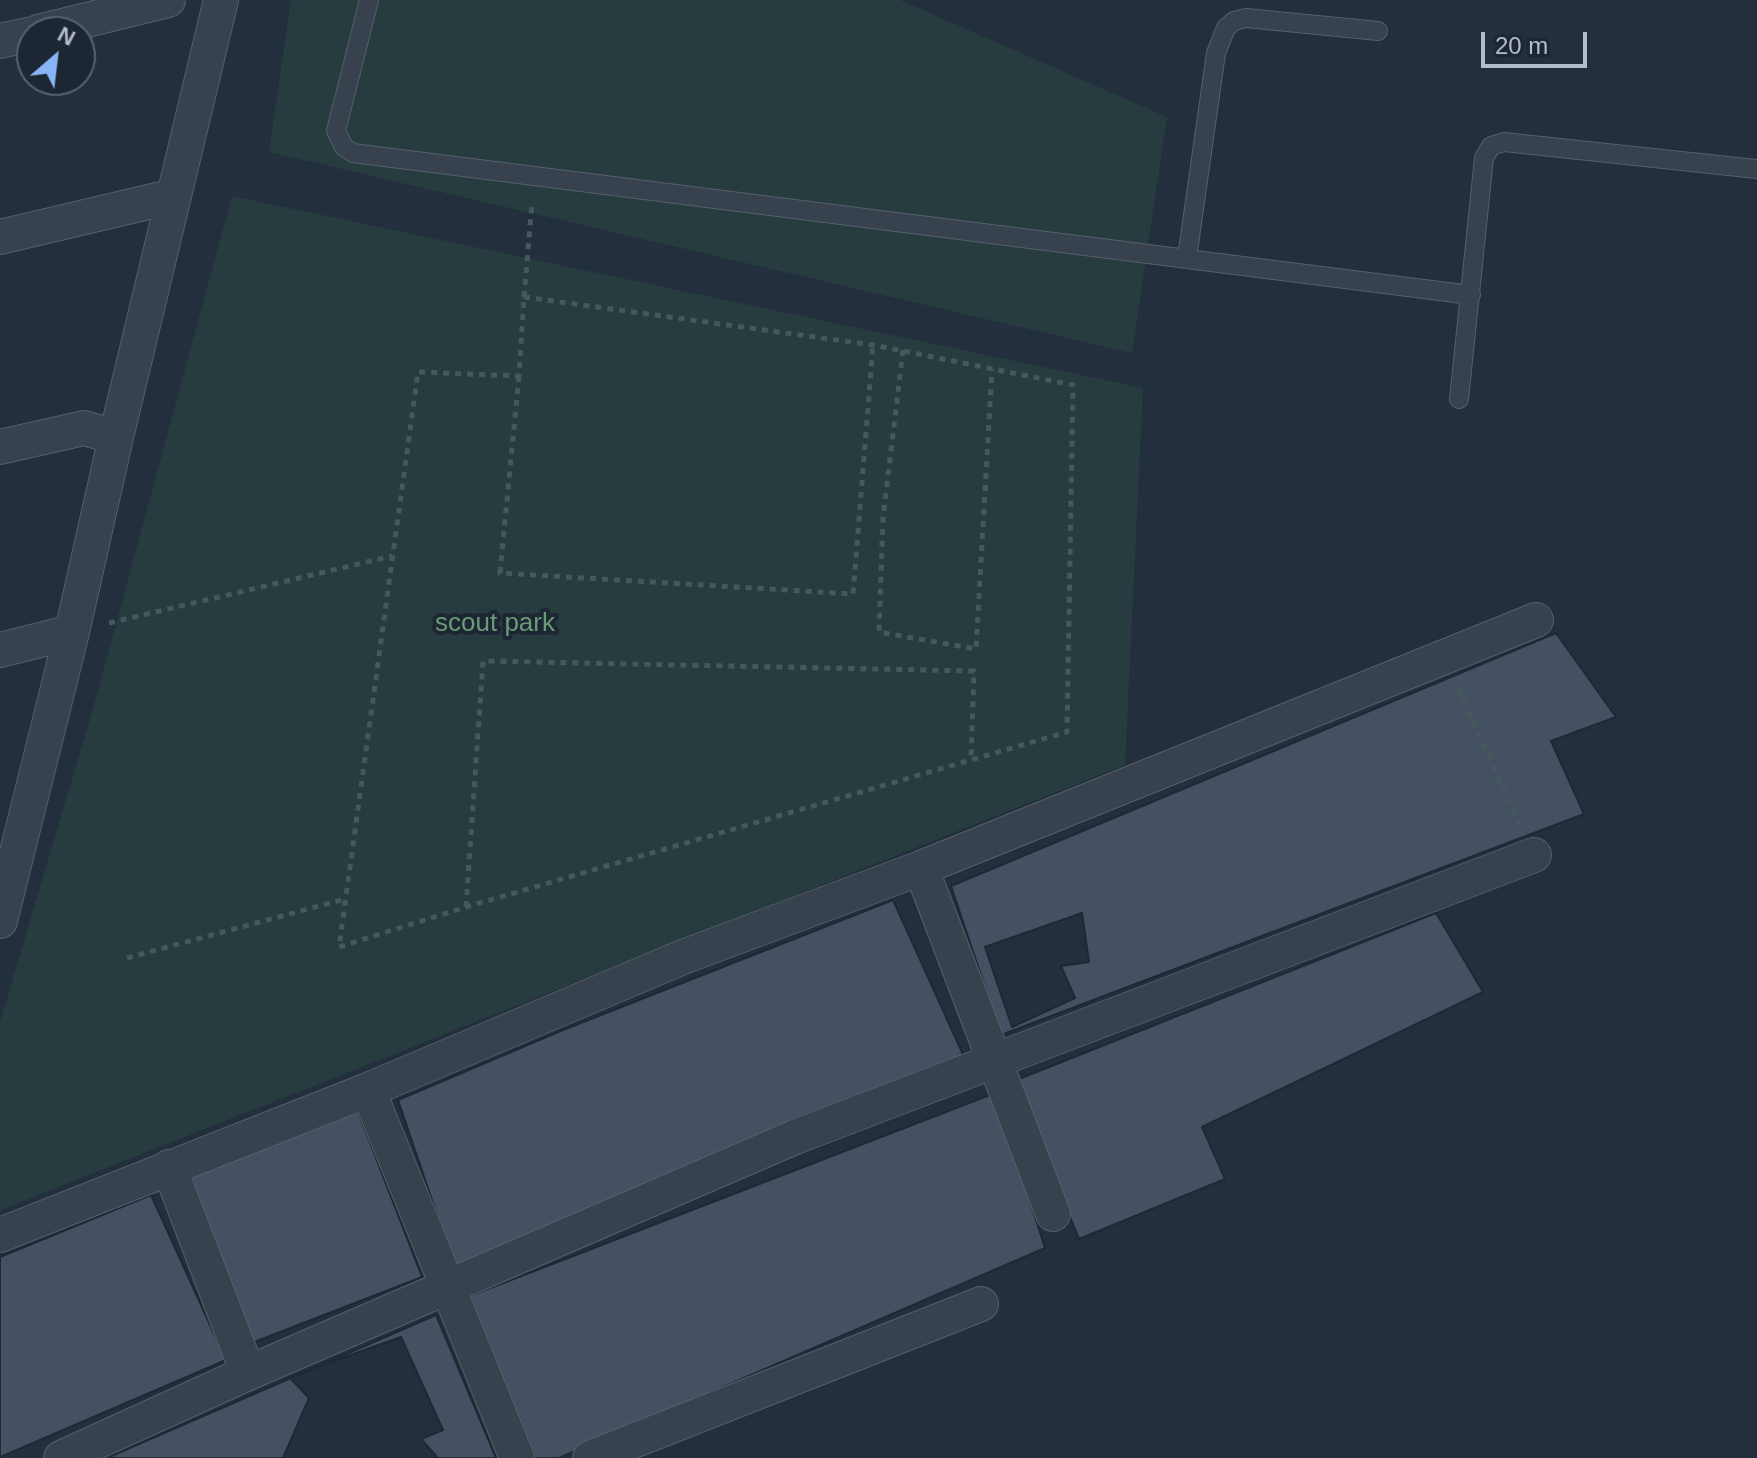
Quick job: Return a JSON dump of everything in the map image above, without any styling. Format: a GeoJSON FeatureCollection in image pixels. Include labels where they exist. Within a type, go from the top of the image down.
{"type":"FeatureCollection","features":[{"type":"Feature","properties":{"kind":"street"},"geometry":{"type":"LineString","coordinates":[[96,18],[168,0]]}},
{"type":"Feature","properties":{"kind":"street"},"geometry":{"type":"LineString","coordinates":[[0,921],[72,632],[221,0]]}},
{"type":"Feature","properties":{"kind":"street"},"geometry":{"type":"LineString","coordinates":[[0,237],[174,196]]}},
{"type":"Feature","properties":{"kind":"street"},"geometry":{"type":"LineString","coordinates":[[0,447],[84,428],[116,437]]}},
{"type":"Feature","properties":{"kind":"street"},"geometry":{"type":"LineString","coordinates":[[0,1235],[368,1090],[683,957],[921,868],[1536,620]]}},
{"type":"Feature","properties":{"kind":"street"},"geometry":{"type":"LineString","coordinates":[[0,650],[72,632]]}},
{"type":"Feature","properties":{"kind":"street"},"geometry":{"type":"LineString","coordinates":[[61,1458],[248,1373],[795,1137],[1534,855]]}},
{"type":"Feature","properties":{"kind":"street"},"geometry":{"type":"LineString","coordinates":[[921,868],[1053,1214]]}},
{"type":"Feature","properties":{"kind":"street"},"geometry":{"type":"LineString","coordinates":[[368,1090],[517,1458]]}},
{"type":"Feature","properties":{"kind":"street"},"geometry":{"type":"LineString","coordinates":[[169,1167],[248,1373]]}},
{"type":"Feature","properties":{"kind":"street"},"geometry":{"type":"LineString","coordinates":[[590,1458],[981,1304]]}},
{"type":"Feature","properties":{"kind":"lane"},"geometry":{"type":"LineString","coordinates":[[369,0],[336,131],[344,147],[353,153],[1471,295]]}},
{"type":"Feature","properties":{"kind":"lane"},"geometry":{"type":"LineString","coordinates":[[1187,258],[1216,53],[1226,28],[1234,21],[1246,18],[1378,31]]}},
{"type":"Feature","properties":{"kind":"lane"},"geometry":{"type":"LineString","coordinates":[[1459,399],[1484,158],[1491,146],[1504,142],[1757,169]]}},
{"type":"Feature","properties":{"kind":"path"},"geometry":{"type":"LineString","coordinates":[[535,176],[500,573],[853,594],[873,345]]}},
{"type":"Feature","properties":{"kind":"path"},"geometry":{"type":"LineString","coordinates":[[519,376],[418,372],[339,947],[1067,732],[1073,385],[873,345],[524,297]]}},
{"type":"Feature","properties":{"kind":"path"},"geometry":{"type":"LineString","coordinates":[[903,350],[883,518],[879,632],[976,649],[992,369]]}},
{"type":"Feature","properties":{"kind":"path"},"geometry":{"type":"LineString","coordinates":[[72,632],[392,556]]}},
{"type":"Feature","properties":{"kind":"path"},"geometry":{"type":"LineString","coordinates":[[1444,657],[1534,855]]}},
{"type":"Feature","properties":{"kind":"path"},"geometry":{"type":"LineString","coordinates":[[466,907],[483,661],[974,671],[971,761]]}},
{"type":"Feature","properties":{"kind":"path"},"geometry":{"type":"LineString","coordinates":[[127,958],[345,899]]}},
{"type":"Feature","properties":{"kind":"green space"},"geometry":{"type":"Polygon","coordinates":[[[291,0],[900,0],[1167,117],[1132,353],[269,152],[291,0]]]}},
{"type":"Feature","properties":{"kind":"green space","name":"scout park"},"geometry":{"type":"Polygon","coordinates":[[[232,196],[1143,388],[1125,765],[0,1210],[0,1022],[94,705],[232,196]]]}},
{"type":"Feature","properties":{"kind":"building"},"geometry":{"type":"Polygon","coordinates":[[[1556,633],[1616,717],[1551,741],[1584,814],[1001,1035],[951,886],[1556,633]]]}},
{"type":"Feature","properties":{"kind":"building"},"geometry":{"type":"Polygon","coordinates":[[[893,900],[965,1059],[456,1271],[398,1100],[563,1030],[893,900]]]}},
{"type":"Feature","properties":{"kind":"building"},"geometry":{"type":"Polygon","coordinates":[[[1082,913],[1089,962],[1061,966],[1075,998],[1012,1027],[985,947],[1082,913]]]}},
{"type":"Feature","properties":{"kind":"building"},"geometry":{"type":"Polygon","coordinates":[[[1436,913],[1483,992],[1202,1127],[1225,1179],[1079,1239],[1014,1081],[1436,913]]]}},
{"type":"Feature","properties":{"kind":"building"},"geometry":{"type":"Polygon","coordinates":[[[995,1093],[1045,1248],[559,1458],[530,1458],[467,1297],[995,1093]]]}},
{"type":"Feature","properties":{"kind":"building"},"geometry":{"type":"Polygon","coordinates":[[[352,1096],[422,1277],[239,1348],[186,1160],[352,1096]]]}},
{"type":"Feature","properties":{"kind":"building"},"geometry":{"type":"Polygon","coordinates":[[[151,1195],[226,1360],[0,1457],[0,1257],[151,1195]]]}},
{"type":"Feature","properties":{"kind":"building"},"geometry":{"type":"Polygon","coordinates":[[[436,1315],[496,1458],[107,1458],[132,1447],[436,1315]]]}},
{"type":"Feature","properties":{"kind":"building"},"geometry":{"type":"Polygon","coordinates":[[[401,1337],[443,1430],[421,1439],[438,1458],[283,1458],[309,1398],[289,1377],[401,1337]]]}}]}
